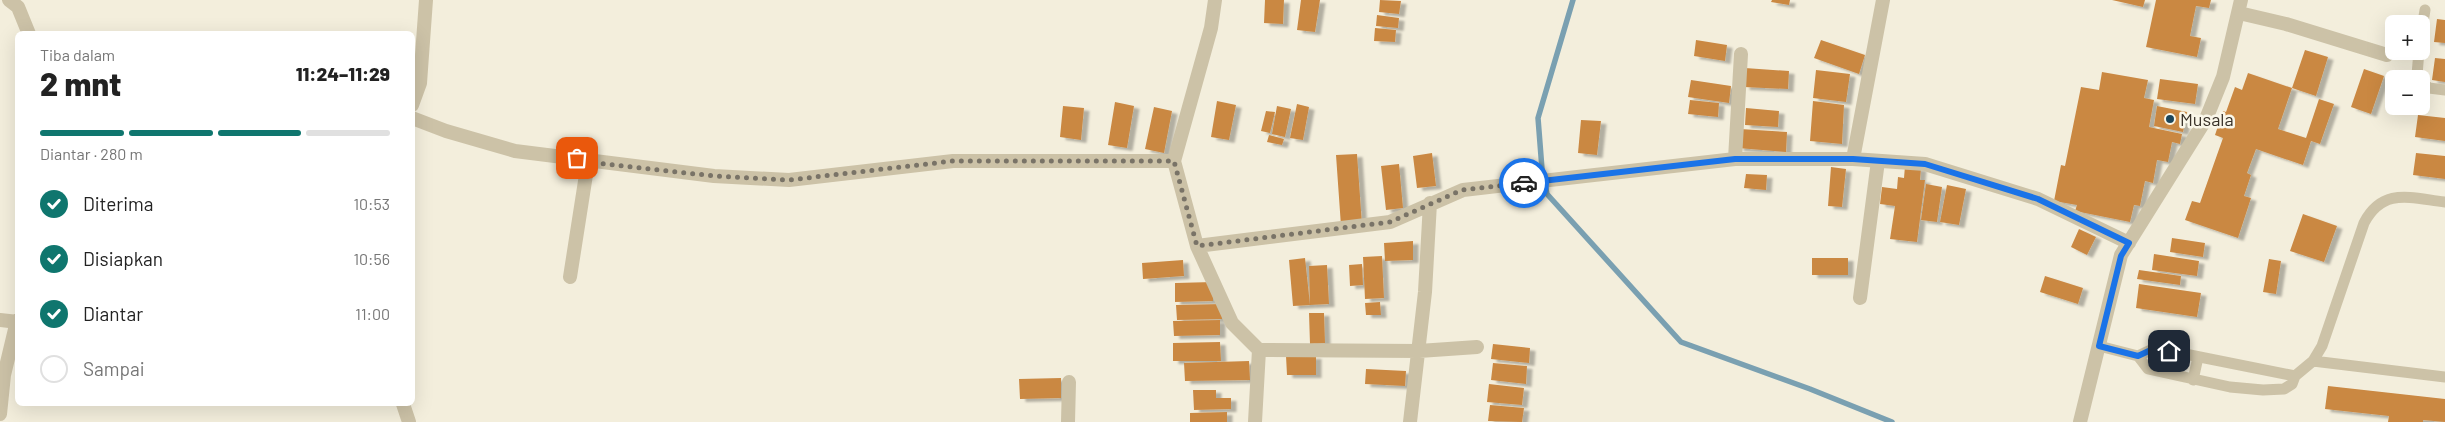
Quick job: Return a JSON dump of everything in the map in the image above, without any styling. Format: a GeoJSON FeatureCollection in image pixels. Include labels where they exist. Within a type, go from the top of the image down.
{"type":"FeatureCollection","features":[{"type":"Feature","properties":{"kind":"street"},"geometry":{"type":"LineString","coordinates":[[9,0],[18,7],[28,31]]}},
{"type":"Feature","properties":{"kind":"street"},"geometry":{"type":"LineString","coordinates":[[415,97],[420,83],[426,0]]}},
{"type":"Feature","properties":{"kind":"street"},"geometry":{"type":"LineString","coordinates":[[1214,0],[1211,28],[1174,161],[1197,246],[1232,323],[1259,350],[1419,351],[1477,347]]}},
{"type":"Feature","properties":{"kind":"street"},"geometry":{"type":"LineString","coordinates":[[1853,159],[1883,0]]}},
{"type":"Feature","properties":{"kind":"street"},"geometry":{"type":"LineString","coordinates":[[2080,422],[2121,256],[2206,119],[2223,77],[2240,6],[2286,24],[2385,54]]}},
{"type":"Feature","properties":{"kind":"street"},"geometry":{"type":"LineString","coordinates":[[1735,159],[1741,54]]}},
{"type":"Feature","properties":{"kind":"street"},"geometry":{"type":"LineString","coordinates":[[415,119],[446,131],[515,151],[577,158],[588,162],[714,176],[789,180],[953,161],[1174,161]]}},
{"type":"Feature","properties":{"kind":"street"},"geometry":{"type":"LineString","coordinates":[[1197,246],[1390,222],[1462,190],[1735,159],[1853,159],[1925,164],[2038,199],[2129,243]]}},
{"type":"Feature","properties":{"kind":"street"},"geometry":{"type":"LineString","coordinates":[[1860,298],[1878,161]]}},
{"type":"Feature","properties":{"kind":"street"},"geometry":{"type":"LineString","coordinates":[[570,277],[588,162]]}},
{"type":"Feature","properties":{"kind":"street"},"geometry":{"type":"LineString","coordinates":[[1410,422],[1426,292],[1430,203]]}},
{"type":"Feature","properties":{"kind":"street"},"geometry":{"type":"LineString","coordinates":[[0,320],[15,322]]}},
{"type":"Feature","properties":{"kind":"street"},"geometry":{"type":"LineString","coordinates":[[0,414],[4,375],[15,330]]}},
{"type":"Feature","properties":{"kind":"street"},"geometry":{"type":"LineString","coordinates":[[1255,422],[1259,350]]}},
{"type":"Feature","properties":{"kind":"street"},"geometry":{"type":"LineString","coordinates":[[1068,422],[1069,382]]}},
{"type":"Feature","properties":{"kind":"street"},"geometry":{"type":"LineString","coordinates":[[404,406],[409,422]]}},
{"type":"Feature","properties":{"kind":"lane"},"geometry":{"type":"LineString","coordinates":[[2424,15],[2425,10]]}},
{"type":"Feature","properties":{"kind":"lane"},"geometry":{"type":"LineString","coordinates":[[2430,88],[2445,90]]}},
{"type":"Feature","properties":{"kind":"lane"},"geometry":{"type":"LineString","coordinates":[[2099,346],[2138,356],[2148,369],[2193,380],[2230,387],[2284,390],[2313,361],[2322,346],[2364,223],[2371,210],[2380,202],[2394,196],[2445,202]]}},
{"type":"Feature","properties":{"kind":"lane"},"geometry":{"type":"LineString","coordinates":[[2138,356],[2155,348],[2296,376]]}},
{"type":"Feature","properties":{"kind":"lane"},"geometry":{"type":"LineString","coordinates":[[2193,380],[2198,357]]}},
{"type":"Feature","properties":{"kind":"lane"},"geometry":{"type":"LineString","coordinates":[[2313,361],[2445,377]]}},
{"type":"Feature","properties":{"kind":"building"},"geometry":{"type":"Polygon","coordinates":[[[1265,0],[1284,0],[1283,24],[1264,23],[1265,0]]]}},
{"type":"Feature","properties":{"kind":"building"},"geometry":{"type":"Polygon","coordinates":[[[1301,0],[1320,0],[1315,32],[1297,30],[1301,0]]]}},
{"type":"Feature","properties":{"kind":"building"},"geometry":{"type":"Polygon","coordinates":[[[1380,0],[1401,1],[1399,14],[1379,12],[1380,0]]]}},
{"type":"Feature","properties":{"kind":"building"},"geometry":{"type":"Polygon","coordinates":[[[1772,0],[1790,0],[1789,5],[1771,2],[1772,0]]]}},
{"type":"Feature","properties":{"kind":"building"},"geometry":{"type":"Polygon","coordinates":[[[2112,0],[2145,0],[2143,7],[2112,0]]]}},
{"type":"Feature","properties":{"kind":"building"},"geometry":{"type":"Polygon","coordinates":[[[2156,0],[2211,0],[2209,8],[2196,6],[2190,36],[2201,38],[2197,57],[2146,47],[2156,0]]]}},
{"type":"Feature","properties":{"kind":"building"},"geometry":{"type":"Polygon","coordinates":[[[1377,15],[1399,18],[1398,28],[1376,26],[1377,15]]]}},
{"type":"Feature","properties":{"kind":"building"},"geometry":{"type":"Polygon","coordinates":[[[2437,19],[2445,20],[2445,43],[2434,42],[2437,19]]]}},
{"type":"Feature","properties":{"kind":"building"},"geometry":{"type":"Polygon","coordinates":[[[1375,28],[1396,30],[1395,42],[1374,41],[1375,28]]]}},
{"type":"Feature","properties":{"kind":"building"},"geometry":{"type":"Polygon","coordinates":[[[1696,40],[1727,45],[1725,61],[1694,56],[1696,40]]]}},
{"type":"Feature","properties":{"kind":"building"},"geometry":{"type":"Polygon","coordinates":[[[1821,40],[1865,55],[1859,74],[1814,58],[1821,40]]]}},
{"type":"Feature","properties":{"kind":"building"},"geometry":{"type":"Polygon","coordinates":[[[2305,50],[2328,57],[2316,96],[2292,88],[2305,50]]]}},
{"type":"Feature","properties":{"kind":"building"},"geometry":{"type":"Polygon","coordinates":[[[2435,58],[2445,59],[2445,82],[2432,80],[2435,58]]]}},
{"type":"Feature","properties":{"kind":"building"},"geometry":{"type":"Polygon","coordinates":[[[1745,68],[1789,71],[1788,89],[1744,87],[1745,68]]]}},
{"type":"Feature","properties":{"kind":"building"},"geometry":{"type":"Polygon","coordinates":[[[2364,69],[2384,76],[2371,114],[2351,107],[2364,69]]]}},
{"type":"Feature","properties":{"kind":"building"},"geometry":{"type":"Polygon","coordinates":[[[1816,70],[1850,74],[1846,102],[1813,98],[1816,70]]]}},
{"type":"Feature","properties":{"kind":"building"},"geometry":{"type":"Polygon","coordinates":[[[2102,72],[2148,80],[2144,98],[2154,100],[2149,127],[2182,134],[2180,144],[2172,142],[2168,162],[2157,160],[2153,183],[2145,181],[2140,206],[2134,205],[2130,222],[2075,211],[2077,205],[2054,201],[2061,165],[2065,166],[2081,87],[2099,90],[2102,72]]]}},
{"type":"Feature","properties":{"kind":"building"},"geometry":{"type":"Polygon","coordinates":[[[2248,73],[2292,88],[2278,129],[2306,138],[2319,99],[2334,104],[2320,144],[2311,141],[2303,165],[2256,149],[2247,173],[2251,175],[2244,196],[2251,198],[2238,238],[2185,220],[2192,201],[2200,203],[2223,138],[2215,135],[2223,111],[2226,112],[2235,87],[2242,90],[2248,73]]]}},
{"type":"Feature","properties":{"kind":"building"},"geometry":{"type":"Polygon","coordinates":[[[2160,79],[2198,84],[2195,104],[2157,99],[2160,79]]]}},
{"type":"Feature","properties":{"kind":"building"},"geometry":{"type":"Polygon","coordinates":[[[1691,80],[1731,86],[1729,103],[1688,97],[1691,80]]]}},
{"type":"Feature","properties":{"kind":"building"},"geometry":{"type":"Polygon","coordinates":[[[1690,100],[1719,103],[1718,117],[1688,114],[1690,100]]]}},
{"type":"Feature","properties":{"kind":"building"},"geometry":{"type":"Polygon","coordinates":[[[1217,101],[1236,105],[1229,140],[1211,137],[1217,101]]]}},
{"type":"Feature","properties":{"kind":"building"},"geometry":{"type":"Polygon","coordinates":[[[1813,101],[1844,105],[1842,144],[1810,141],[1813,101]]]}},
{"type":"Feature","properties":{"kind":"building"},"geometry":{"type":"Polygon","coordinates":[[[1115,102],[1134,106],[1127,148],[1108,145],[1115,102]]]}},
{"type":"Feature","properties":{"kind":"building"},"geometry":{"type":"Polygon","coordinates":[[[1297,104],[1309,107],[1303,140],[1290,138],[1297,104]]]}},
{"type":"Feature","properties":{"kind":"building"},"geometry":{"type":"Polygon","coordinates":[[[1063,106],[1084,108],[1081,140],[1060,137],[1063,106]]]}},
{"type":"Feature","properties":{"kind":"building"},"geometry":{"type":"Polygon","coordinates":[[[1277,106],[1291,109],[1285,137],[1272,134],[1277,106]]]}},
{"type":"Feature","properties":{"kind":"building","name":"Musala"},"geometry":{"type":"Polygon","coordinates":[[[2157,106],[2187,112],[2183,132],[2154,126],[2157,106]]]}},
{"type":"Feature","properties":{"kind":"building"},"geometry":{"type":"Polygon","coordinates":[[[1154,107],[1172,111],[1164,153],[1145,149],[1154,107]]]}},
{"type":"Feature","properties":{"kind":"building"},"geometry":{"type":"Polygon","coordinates":[[[1746,108],[1779,111],[1778,127],[1745,125],[1746,108]]]}},
{"type":"Feature","properties":{"kind":"building"},"geometry":{"type":"Polygon","coordinates":[[[1266,111],[1275,112],[1270,133],[1261,131],[1266,111]]]}},
{"type":"Feature","properties":{"kind":"building"},"geometry":{"type":"Polygon","coordinates":[[[2418,115],[2445,118],[2445,141],[2415,137],[2418,115]]]}},
{"type":"Feature","properties":{"kind":"building"},"geometry":{"type":"Polygon","coordinates":[[[1581,120],[1601,121],[1597,155],[1578,153],[1581,120]]]}},
{"type":"Feature","properties":{"kind":"building"},"geometry":{"type":"Polygon","coordinates":[[[1740,129],[1787,132],[1786,152],[1738,148],[1740,129]]]}},
{"type":"Feature","properties":{"kind":"building"},"geometry":{"type":"Polygon","coordinates":[[[1269,135],[1284,139],[1282,145],[1267,142],[1269,135]]]}},
{"type":"Feature","properties":{"kind":"building"},"geometry":{"type":"Polygon","coordinates":[[[1432,153],[1436,186],[1417,188],[1413,156],[1432,153]]]}},
{"type":"Feature","properties":{"kind":"building"},"geometry":{"type":"Polygon","coordinates":[[[2416,153],[2445,156],[2445,179],[2413,175],[2416,153]]]}},
{"type":"Feature","properties":{"kind":"building"},"geometry":{"type":"Polygon","coordinates":[[[1357,154],[1362,225],[1341,226],[1336,155],[1357,154]]]}},
{"type":"Feature","properties":{"kind":"building"},"geometry":{"type":"Polygon","coordinates":[[[1399,164],[1403,208],[1386,210],[1381,166],[1399,164]]]}},
{"type":"Feature","properties":{"kind":"building"},"geometry":{"type":"Polygon","coordinates":[[[1905,166],[1921,168],[1920,180],[1925,180],[1917,242],[1890,239],[1895,206],[1880,204],[1882,187],[1897,189],[1898,177],[1904,178],[1905,166]]]}},
{"type":"Feature","properties":{"kind":"building"},"geometry":{"type":"Polygon","coordinates":[[[1831,167],[1846,169],[1842,207],[1828,206],[1831,167]]]}},
{"type":"Feature","properties":{"kind":"building"},"geometry":{"type":"Polygon","coordinates":[[[1746,174],[1767,175],[1766,190],[1744,188],[1746,174]]]}},
{"type":"Feature","properties":{"kind":"building"},"geometry":{"type":"Polygon","coordinates":[[[1926,184],[1942,187],[1937,222],[1921,220],[1926,184]]]}},
{"type":"Feature","properties":{"kind":"building"},"geometry":{"type":"Polygon","coordinates":[[[1947,185],[1966,189],[1959,225],[1940,222],[1947,185]]]}},
{"type":"Feature","properties":{"kind":"building"},"geometry":{"type":"Polygon","coordinates":[[[2303,214],[2337,226],[2324,262],[2290,251],[2303,214]]]}},
{"type":"Feature","properties":{"kind":"building"},"geometry":{"type":"Polygon","coordinates":[[[2079,229],[2096,237],[2087,255],[2071,247],[2079,229]]]}},
{"type":"Feature","properties":{"kind":"building"},"geometry":{"type":"Polygon","coordinates":[[[2172,238],[2205,243],[2203,257],[2170,252],[2172,238]]]}},
{"type":"Feature","properties":{"kind":"building"},"geometry":{"type":"Polygon","coordinates":[[[1413,241],[1413,260],[1385,261],[1384,243],[1413,241]]]}},
{"type":"Feature","properties":{"kind":"building"},"geometry":{"type":"Polygon","coordinates":[[[2154,254],[2199,261],[2197,276],[2152,270],[2154,254]]]}},
{"type":"Feature","properties":{"kind":"building"},"geometry":{"type":"Polygon","coordinates":[[[1382,256],[1384,298],[1365,299],[1363,257],[1382,256]]]}},
{"type":"Feature","properties":{"kind":"building"},"geometry":{"type":"Polygon","coordinates":[[[1305,258],[1310,305],[1293,306],[1289,260],[1305,258]]]}},
{"type":"Feature","properties":{"kind":"building"},"geometry":{"type":"Polygon","coordinates":[[[1812,258],[1848,258],[1848,275],[1812,275],[1812,258]]]}},
{"type":"Feature","properties":{"kind":"building"},"geometry":{"type":"Polygon","coordinates":[[[2269,259],[2281,261],[2276,294],[2263,292],[2269,259]]]}},
{"type":"Feature","properties":{"kind":"building"},"geometry":{"type":"Polygon","coordinates":[[[1183,260],[1184,276],[1143,279],[1142,263],[1183,260]]]}},
{"type":"Feature","properties":{"kind":"building"},"geometry":{"type":"Polygon","coordinates":[[[1362,264],[1363,285],[1350,286],[1349,265],[1362,264]]]}},
{"type":"Feature","properties":{"kind":"building"},"geometry":{"type":"Polygon","coordinates":[[[1327,265],[1329,304],[1310,305],[1309,266],[1327,265]]]}},
{"type":"Feature","properties":{"kind":"building"},"geometry":{"type":"Polygon","coordinates":[[[2139,270],[2181,276],[2180,285],[2137,279],[2139,270]]]}},
{"type":"Feature","properties":{"kind":"building"},"geometry":{"type":"Polygon","coordinates":[[[2045,276],[2083,288],[2078,304],[2040,292],[2045,276]]]}},
{"type":"Feature","properties":{"kind":"building"},"geometry":{"type":"Polygon","coordinates":[[[1213,282],[1213,301],[1175,302],[1175,283],[1213,282]]]}},
{"type":"Feature","properties":{"kind":"building"},"geometry":{"type":"Polygon","coordinates":[[[2139,284],[2201,293],[2197,317],[2136,308],[2139,284]]]}},
{"type":"Feature","properties":{"kind":"building"},"geometry":{"type":"Polygon","coordinates":[[[1380,302],[1381,315],[1366,315],[1365,303],[1380,302]]]}},
{"type":"Feature","properties":{"kind":"building"},"geometry":{"type":"Polygon","coordinates":[[[1222,304],[1222,319],[1177,320],[1176,305],[1222,304]]]}},
{"type":"Feature","properties":{"kind":"building"},"geometry":{"type":"Polygon","coordinates":[[[1309,313],[1324,313],[1325,343],[1310,344],[1309,313]]]}},
{"type":"Feature","properties":{"kind":"building"},"geometry":{"type":"Polygon","coordinates":[[[1220,320],[1220,335],[1174,336],[1173,321],[1220,320]]]}},
{"type":"Feature","properties":{"kind":"building"},"geometry":{"type":"Polygon","coordinates":[[[1220,342],[1221,361],[1173,361],[1173,343],[1220,342]]]}},
{"type":"Feature","properties":{"kind":"building"},"geometry":{"type":"Polygon","coordinates":[[[1493,344],[1530,348],[1529,363],[1491,359],[1493,344]]]}},
{"type":"Feature","properties":{"kind":"building"},"geometry":{"type":"Polygon","coordinates":[[[1286,356],[1316,356],[1316,375],[1287,375],[1286,356]]]}},
{"type":"Feature","properties":{"kind":"building"},"geometry":{"type":"Polygon","coordinates":[[[1249,361],[1250,380],[1185,381],[1184,363],[1249,361]]]}},
{"type":"Feature","properties":{"kind":"building"},"geometry":{"type":"Polygon","coordinates":[[[1493,363],[1527,366],[1526,384],[1491,380],[1493,363]]]}},
{"type":"Feature","properties":{"kind":"building"},"geometry":{"type":"Polygon","coordinates":[[[1366,369],[1406,371],[1405,386],[1365,384],[1366,369]]]}},
{"type":"Feature","properties":{"kind":"building"},"geometry":{"type":"Polygon","coordinates":[[[1061,378],[1061,398],[1020,399],[1019,379],[1061,378]]]}},
{"type":"Feature","properties":{"kind":"building"},"geometry":{"type":"Polygon","coordinates":[[[1489,384],[1524,388],[1522,405],[1487,402],[1489,384]]]}},
{"type":"Feature","properties":{"kind":"building"},"geometry":{"type":"Polygon","coordinates":[[[2328,386],[2445,399],[2445,422],[2423,420],[2423,422],[2388,422],[2389,416],[2325,409],[2328,386]]]}},
{"type":"Feature","properties":{"kind":"building"},"geometry":{"type":"Polygon","coordinates":[[[1193,390],[1216,390],[1216,398],[1231,398],[1231,409],[1194,410],[1193,390]]]}},
{"type":"Feature","properties":{"kind":"building"},"geometry":{"type":"Polygon","coordinates":[[[1490,405],[1524,408],[1522,422],[1488,421],[1490,405]]]}},
{"type":"Feature","properties":{"kind":"building"},"geometry":{"type":"Polygon","coordinates":[[[1227,412],[1227,422],[1190,422],[1190,413],[1227,412]]]}},
{"type":"Feature","properties":{"kind":"waterway"},"geometry":{"type":"LineString","coordinates":[[1573,0],[1538,118],[1542,169],[1547,194],[1681,342],[1810,389],[1892,422]]}},
{"type":"Feature","properties":{"kind":"way so far"},"geometry":{"type":"LineString","coordinates":[[577,158],[588,162],[623,164],[714,176],[789,180],[953,161],[1174,161],[1197,246],[1390,222],[1462,190],[1524,183]]}},
{"type":"Feature","properties":{"kind":"place","name":"Musala"},"geometry":{"type":"Point","coordinates":[2170,119]}},
{"type":"Feature","properties":{"kind":"route"},"geometry":{"type":"LineString","coordinates":[[1524,183],[1735,159],[1853,159],[1925,164],[2038,199],[2129,243],[2121,256],[2099,346],[2138,356],[2155,348],[2169,351]]}}]}
